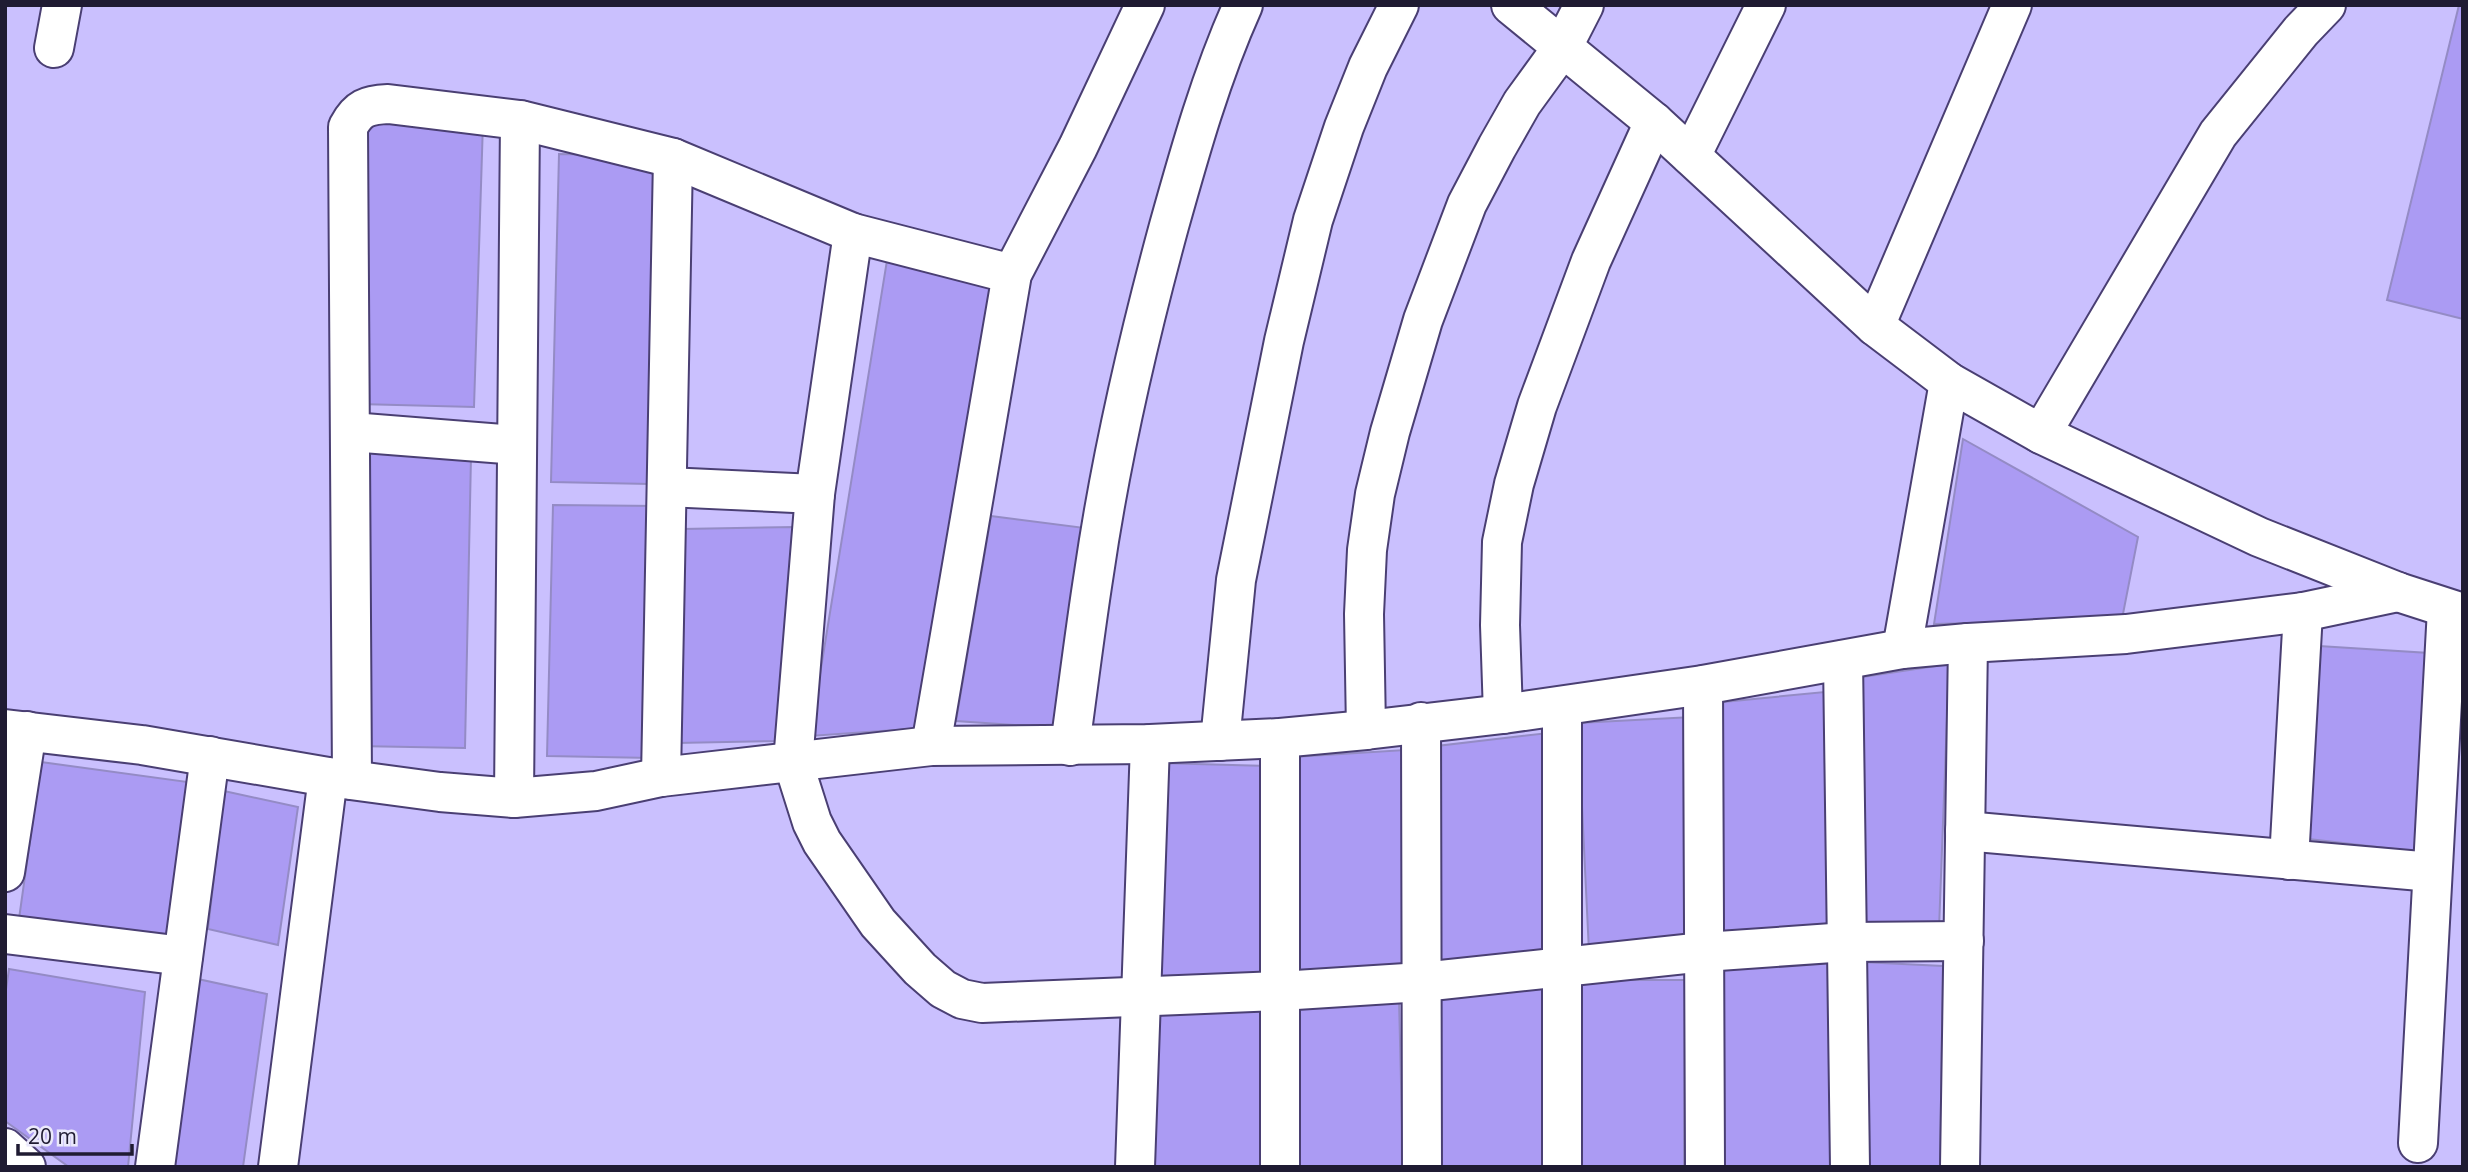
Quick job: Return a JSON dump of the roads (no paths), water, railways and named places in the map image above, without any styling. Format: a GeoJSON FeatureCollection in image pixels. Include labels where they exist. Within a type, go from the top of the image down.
{"type":"FeatureCollection","features":[{"type":"Feature","properties":{"kind":"street"},"geometry":{"type":"LineString","coordinates":[[54,48],[62,5]]}},
{"type":"Feature","properties":{"kind":"street"},"geometry":{"type":"LineString","coordinates":[[931,746],[1012,274],[1078,147],[1145,5]]}},
{"type":"Feature","properties":{"kind":"street"},"geometry":{"type":"LineString","coordinates":[[1070,746],[1096,557],[1119,435],[1155,278],[1194,134],[1243,5]]}},
{"type":"Feature","properties":{"kind":"street"},"geometry":{"type":"LineString","coordinates":[[1220,741],[1236,580],[1283,341],[1313,220],[1345,127],[1368,67],[1399,5]]}},
{"type":"Feature","properties":{"kind":"street"},"geometry":{"type":"LineString","coordinates":[[1511,5],[1654,122],[1875,326],[1949,382],[2040,434],[2259,537],[2398,592],[2455,611],[2432,872],[2418,1143]]}},
{"type":"Feature","properties":{"kind":"street"},"geometry":{"type":"LineString","coordinates":[[1366,730],[1364,614],[1367,550],[1375,494],[1390,432],[1423,320],[1468,204],[1497,147],[1522,103],[1562,48],[1584,5]]}},
{"type":"Feature","properties":{"kind":"street"},"geometry":{"type":"LineString","coordinates":[[1691,156],[1766,5]]}},
{"type":"Feature","properties":{"kind":"street"},"geometry":{"type":"LineString","coordinates":[[1875,326],[2012,5]]}},
{"type":"Feature","properties":{"kind":"street"},"geometry":{"type":"LineString","coordinates":[[2040,434],[2218,134],[2301,31],[2326,5]]}},
{"type":"Feature","properties":{"kind":"street"},"geometry":{"type":"LineString","coordinates":[[278,1167],[340,778],[351,432],[348,127],[352,119],[361,109],[370,105],[388,104],[520,120],[673,158],[853,233],[1012,274]]}},
{"type":"Feature","properties":{"kind":"street"},"geometry":{"type":"LineString","coordinates":[[514,798],[520,120]]}},
{"type":"Feature","properties":{"kind":"street"},"geometry":{"type":"LineString","coordinates":[[1503,714],[1500,625],[1502,542],[1514,484],[1537,406],[1591,261],[1654,122]]}},
{"type":"Feature","properties":{"kind":"street"},"geometry":{"type":"LineString","coordinates":[[662,777],[673,158]]}},
{"type":"Feature","properties":{"kind":"street"},"geometry":{"type":"LineString","coordinates":[[853,233],[815,494],[793,762],[812,822],[843,875],[878,923],[920,969],[943,989],[962,999],[982,1003],[1280,992],[1422,982],[1704,952],[1847,942],[1964,941]]}},
{"type":"Feature","properties":{"kind":"street"},"geometry":{"type":"LineString","coordinates":[[1902,649],[1949,382]]}},
{"type":"Feature","properties":{"kind":"street"},"geometry":{"type":"LineString","coordinates":[[351,432],[517,445]]}},
{"type":"Feature","properties":{"kind":"street"},"geometry":{"type":"LineString","coordinates":[[667,487],[815,494]]}},
{"type":"Feature","properties":{"kind":"street"},"geometry":{"type":"LineString","coordinates":[[5,872],[16,730],[210,756],[440,792],[514,798],[596,791],[662,777],[931,746],[1150,744],[1280,738],[1366,730],[1503,714],[1703,685],[1902,649],[2126,634],[2303,612],[2398,592]]}},
{"type":"Feature","properties":{"kind":"street"},"geometry":{"type":"LineString","coordinates":[[2289,860],[2303,612]]}},
{"type":"Feature","properties":{"kind":"street"},"geometry":{"type":"LineString","coordinates":[[1960,1167],[1968,643]]}},
{"type":"Feature","properties":{"kind":"street"},"geometry":{"type":"LineString","coordinates":[[1843,660],[1850,1167]]}},
{"type":"Feature","properties":{"kind":"street"},"geometry":{"type":"LineString","coordinates":[[1703,685],[1705,1167]]}},
{"type":"Feature","properties":{"kind":"street"},"geometry":{"type":"LineString","coordinates":[[1562,706],[1562,1167]]}},
{"type":"Feature","properties":{"kind":"street"},"geometry":{"type":"LineString","coordinates":[[1421,722],[1422,1167]]}},
{"type":"Feature","properties":{"kind":"street"},"geometry":{"type":"LineString","coordinates":[[1280,738],[1280,1167]]}},
{"type":"Feature","properties":{"kind":"street"},"geometry":{"type":"LineString","coordinates":[[1135,1167],[1150,744]]}},
{"type":"Feature","properties":{"kind":"street"},"geometry":{"type":"LineString","coordinates":[[155,1167],[210,756]]}},
{"type":"Feature","properties":{"kind":"street"},"geometry":{"type":"LineString","coordinates":[[1965,831],[2432,872]]}},
{"type":"Feature","properties":{"kind":"street"},"geometry":{"type":"LineString","coordinates":[[5,934],[183,956]]}},
{"type":"Feature","properties":{"kind":"street"},"geometry":{"type":"LineString","coordinates":[[5,1148],[26,1167]]}}]}
